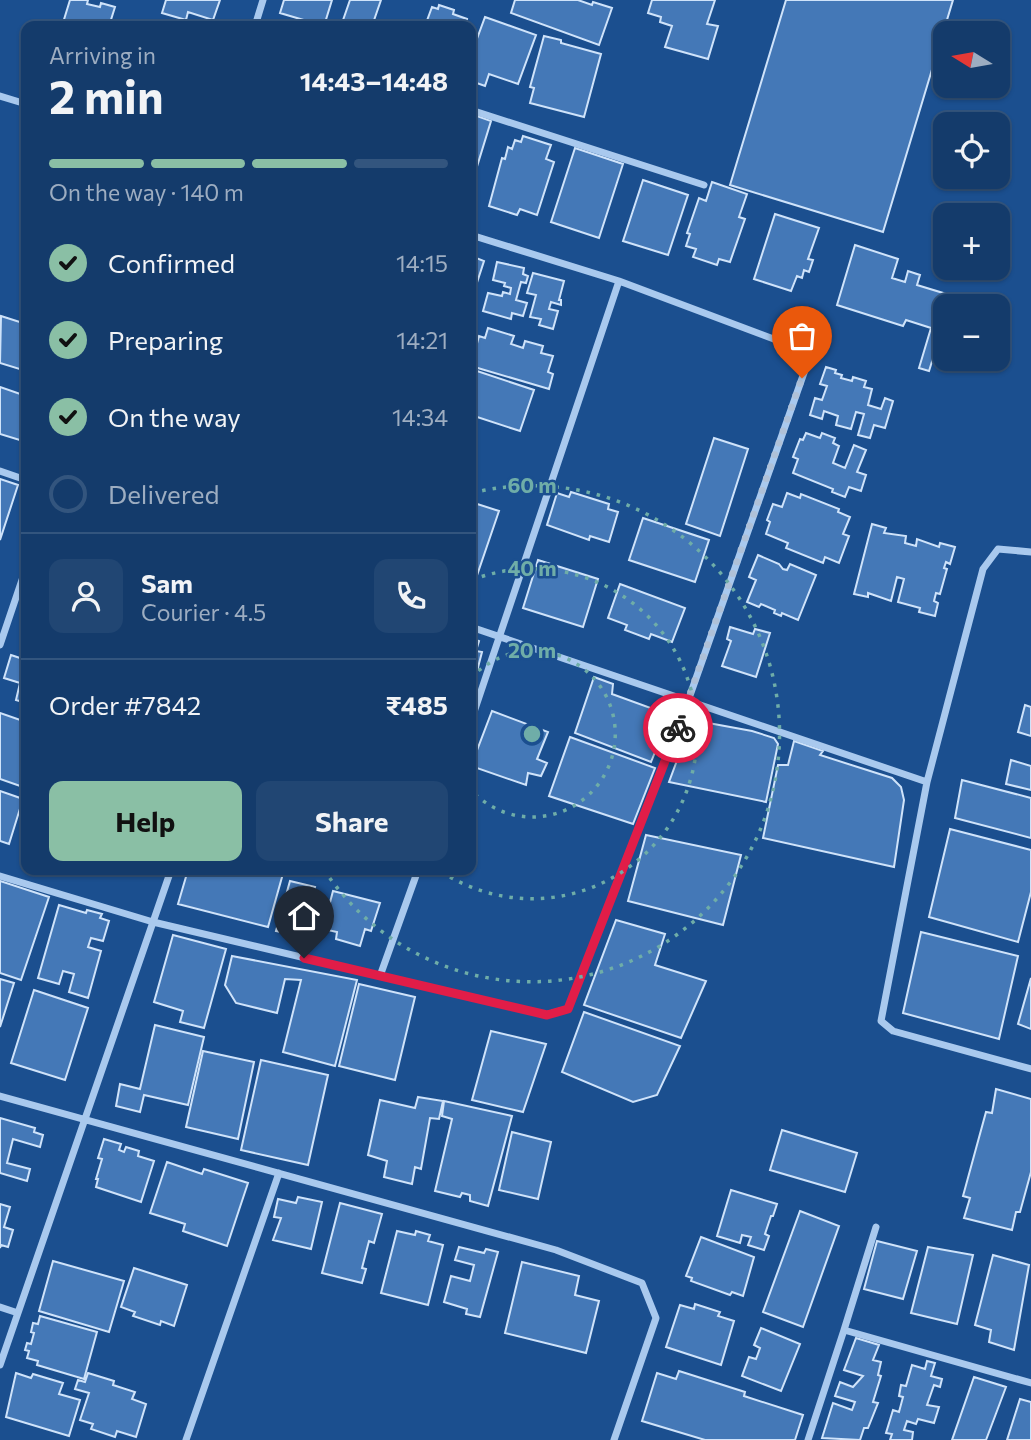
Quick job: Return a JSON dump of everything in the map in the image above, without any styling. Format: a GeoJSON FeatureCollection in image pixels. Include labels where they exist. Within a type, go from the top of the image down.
{"type":"FeatureCollection","features":[{"type":"Feature","properties":{"kind":"street"},"geometry":{"type":"LineString","coordinates":[[257,21],[263,0]]}},
{"type":"Feature","properties":{"kind":"street"},"geometry":{"type":"LineString","coordinates":[[0,96],[21,102]]}},
{"type":"Feature","properties":{"kind":"street"},"geometry":{"type":"LineString","coordinates":[[476,112],[704,185]]}},
{"type":"Feature","properties":{"kind":"street"},"geometry":{"type":"LineString","coordinates":[[0,876],[153,922],[380,976],[547,1015],[568,1009],[688,701],[811,353],[619,281],[476,237]]}},
{"type":"Feature","properties":{"kind":"street"},"geometry":{"type":"LineString","coordinates":[[476,707],[619,281]]}},
{"type":"Feature","properties":{"kind":"street"},"geometry":{"type":"LineString","coordinates":[[0,471],[21,478]]}},
{"type":"Feature","properties":{"kind":"street"},"geometry":{"type":"LineString","coordinates":[[1031,552],[998,548],[983,569],[927,782],[881,1021],[893,1031],[1031,1069]]}},
{"type":"Feature","properties":{"kind":"street"},"geometry":{"type":"LineString","coordinates":[[0,645],[21,583]]}},
{"type":"Feature","properties":{"kind":"street"},"geometry":{"type":"LineString","coordinates":[[476,629],[927,782]]}},
{"type":"Feature","properties":{"kind":"street"},"geometry":{"type":"LineString","coordinates":[[0,1365],[169,875]]}},
{"type":"Feature","properties":{"kind":"street"},"geometry":{"type":"LineString","coordinates":[[380,976],[416,875]]}},
{"type":"Feature","properties":{"kind":"street"},"geometry":{"type":"LineString","coordinates":[[0,1096],[556,1250],[642,1283],[656,1318],[614,1440]]}},
{"type":"Feature","properties":{"kind":"street"},"geometry":{"type":"LineString","coordinates":[[187,1440],[279,1173]]}},
{"type":"Feature","properties":{"kind":"street"},"geometry":{"type":"LineString","coordinates":[[808,1440],[876,1227]]}},
{"type":"Feature","properties":{"kind":"street"},"geometry":{"type":"LineString","coordinates":[[0,1307],[18,1312]]}},
{"type":"Feature","properties":{"kind":"street"},"geometry":{"type":"LineString","coordinates":[[844,1329],[1031,1383]]}},
{"type":"Feature","properties":{"kind":"building"},"geometry":{"type":"Polygon","coordinates":[[[70,0],[88,0],[87,4],[100,7],[101,3],[115,7],[111,21],[64,21],[70,0]]]}},
{"type":"Feature","properties":{"kind":"building"},"geometry":{"type":"Polygon","coordinates":[[[166,0],[220,0],[213,20],[188,12],[186,20],[162,13],[166,0]]]}},
{"type":"Feature","properties":{"kind":"building"},"geometry":{"type":"Polygon","coordinates":[[[284,0],[332,0],[326,21],[307,21],[280,13],[284,0]]]}},
{"type":"Feature","properties":{"kind":"building"},"geometry":{"type":"Polygon","coordinates":[[[350,0],[381,0],[374,21],[343,21],[350,0]]]}},
{"type":"Feature","properties":{"kind":"building"},"geometry":{"type":"Polygon","coordinates":[[[515,0],[578,0],[612,8],[599,45],[511,13],[515,0]]]}},
{"type":"Feature","properties":{"kind":"building"},"geometry":{"type":"Polygon","coordinates":[[[652,0],[715,0],[707,24],[718,26],[708,59],[665,47],[672,26],[660,22],[661,17],[648,13],[652,0]]]}},
{"type":"Feature","properties":{"kind":"building"},"geometry":{"type":"Polygon","coordinates":[[[786,0],[953,0],[947,21],[933,21],[933,66],[883,232],[730,185],[786,0]]]}},
{"type":"Feature","properties":{"kind":"building"},"geometry":{"type":"Polygon","coordinates":[[[439,5],[454,10],[453,14],[466,21],[427,21],[432,7],[438,9],[439,5]]]}},
{"type":"Feature","properties":{"kind":"building"},"geometry":{"type":"Polygon","coordinates":[[[485,17],[536,35],[518,84],[489,74],[485,86],[476,83],[476,41],[485,17]]]}},
{"type":"Feature","properties":{"kind":"building"},"geometry":{"type":"Polygon","coordinates":[[[544,36],[601,54],[584,117],[530,103],[534,88],[530,87],[544,36]]]}},
{"type":"Feature","properties":{"kind":"building"},"geometry":{"type":"Polygon","coordinates":[[[477,116],[491,121],[476,170],[477,116]]]}},
{"type":"Feature","properties":{"kind":"building"},"geometry":{"type":"Polygon","coordinates":[[[523,136],[551,145],[546,159],[554,162],[537,215],[520,209],[517,215],[489,206],[502,158],[505,159],[508,147],[512,149],[515,140],[521,142],[523,136]]]}},
{"type":"Feature","properties":{"kind":"building"},"geometry":{"type":"Polygon","coordinates":[[[575,148],[623,164],[599,238],[551,222],[575,148]]]}},
{"type":"Feature","properties":{"kind":"building"},"geometry":{"type":"Polygon","coordinates":[[[643,180],[688,195],[668,255],[623,241],[643,180]]]}},
{"type":"Feature","properties":{"kind":"building"},"geometry":{"type":"Polygon","coordinates":[[[712,182],[747,194],[739,217],[745,219],[730,262],[719,259],[717,265],[693,257],[696,249],[686,246],[690,234],[687,233],[699,198],[706,201],[712,182]]]}},
{"type":"Feature","properties":{"kind":"building"},"geometry":{"type":"Polygon","coordinates":[[[775,214],[819,228],[808,259],[813,260],[809,272],[804,270],[802,278],[797,276],[791,291],[754,279],[775,214]]]}},
{"type":"Feature","properties":{"kind":"building"},"geometry":{"type":"Polygon","coordinates":[[[855,245],[898,259],[892,278],[905,282],[908,271],[920,275],[917,285],[946,294],[933,294],[933,358],[929,371],[919,368],[931,328],[906,320],[903,326],[837,305],[855,245]]]}},
{"type":"Feature","properties":{"kind":"building"},"geometry":{"type":"Polygon","coordinates":[[[476,258],[484,261],[476,286],[476,258]]]}},
{"type":"Feature","properties":{"kind":"building"},"geometry":{"type":"Polygon","coordinates":[[[497,262],[524,268],[523,274],[528,276],[526,283],[521,282],[516,300],[527,303],[523,316],[512,313],[511,319],[483,311],[488,293],[502,296],[503,292],[510,294],[511,288],[504,286],[505,283],[493,280],[497,262]]]}},
{"type":"Feature","properties":{"kind":"building"},"geometry":{"type":"Polygon","coordinates":[[[533,273],[564,281],[559,300],[561,305],[551,302],[549,309],[558,311],[553,329],[539,325],[541,319],[530,317],[536,295],[527,293],[533,273]]]}},
{"type":"Feature","properties":{"kind":"building"},"geometry":{"type":"Polygon","coordinates":[[[1,316],[21,322],[21,369],[0,363],[1,316]]]}},
{"type":"Feature","properties":{"kind":"building"},"geometry":{"type":"Polygon","coordinates":[[[488,328],[514,336],[511,344],[523,348],[525,341],[543,346],[541,353],[553,356],[548,372],[553,374],[549,389],[476,367],[479,336],[485,338],[488,328]]]}},
{"type":"Feature","properties":{"kind":"building"},"geometry":{"type":"Polygon","coordinates":[[[826,367],[836,370],[835,373],[842,375],[841,378],[852,381],[853,377],[866,381],[864,387],[872,389],[868,405],[881,409],[885,398],[893,401],[885,428],[874,425],[870,438],[858,435],[864,414],[856,412],[851,429],[836,425],[838,416],[824,411],[822,419],[810,415],[815,398],[822,400],[827,386],[820,384],[826,367]]]}},
{"type":"Feature","properties":{"kind":"building"},"geometry":{"type":"Polygon","coordinates":[[[476,371],[534,390],[520,431],[476,417],[476,371]]]}},
{"type":"Feature","properties":{"kind":"building"},"geometry":{"type":"Polygon","coordinates":[[[0,387],[21,394],[21,440],[0,434],[0,387]]]}},
{"type":"Feature","properties":{"kind":"building"},"geometry":{"type":"Polygon","coordinates":[[[806,433],[820,438],[822,433],[835,438],[833,443],[839,446],[833,463],[845,468],[854,445],[866,450],[857,472],[866,475],[861,491],[849,487],[845,497],[832,492],[833,489],[793,473],[798,459],[793,457],[800,439],[803,440],[806,433]]]}},
{"type":"Feature","properties":{"kind":"building"},"geometry":{"type":"Polygon","coordinates":[[[714,438],[748,449],[720,536],[686,524],[714,438]]]}},
{"type":"Feature","properties":{"kind":"building"},"geometry":{"type":"Polygon","coordinates":[[[0,479],[18,485],[0,540],[0,479]]]}},
{"type":"Feature","properties":{"kind":"building"},"geometry":{"type":"Polygon","coordinates":[[[571,492],[609,504],[608,509],[618,512],[609,542],[590,536],[589,540],[547,525],[557,493],[569,497],[571,492]]]}},
{"type":"Feature","properties":{"kind":"building"},"geometry":{"type":"Polygon","coordinates":[[[787,493],[800,498],[801,494],[839,509],[838,512],[850,517],[843,534],[849,536],[839,563],[825,557],[823,563],[786,548],[788,543],[766,534],[770,522],[767,520],[773,504],[782,507],[787,493]]]}},
{"type":"Feature","properties":{"kind":"building"},"geometry":{"type":"Polygon","coordinates":[[[476,504],[499,511],[476,578],[476,504]]]}},
{"type":"Feature","properties":{"kind":"building"},"geometry":{"type":"Polygon","coordinates":[[[643,518],[709,540],[695,582],[629,560],[643,518]]]}},
{"type":"Feature","properties":{"kind":"building"},"geometry":{"type":"Polygon","coordinates":[[[872,524],[886,528],[884,533],[906,536],[905,543],[916,546],[917,539],[939,547],[940,543],[955,547],[950,564],[946,562],[944,568],[947,569],[940,594],[936,593],[934,601],[938,603],[935,616],[919,612],[920,608],[898,602],[904,579],[897,577],[891,601],[868,593],[868,597],[854,594],[872,524]]]}},
{"type":"Feature","properties":{"kind":"building"},"geometry":{"type":"Polygon","coordinates":[[[758,555],[779,564],[783,569],[787,570],[790,564],[816,575],[798,620],[782,613],[781,616],[774,613],[775,610],[761,604],[759,607],[747,602],[756,580],[749,577],[758,555]]]}},
{"type":"Feature","properties":{"kind":"building"},"geometry":{"type":"Polygon","coordinates":[[[538,560],[598,579],[583,627],[523,608],[538,560]]]}},
{"type":"Feature","properties":{"kind":"building"},"geometry":{"type":"Polygon","coordinates":[[[620,584],[685,608],[672,642],[651,634],[649,639],[625,630],[627,625],[608,618],[620,584]]]}},
{"type":"Feature","properties":{"kind":"building"},"geometry":{"type":"Polygon","coordinates":[[[730,627],[753,634],[755,629],[770,633],[756,677],[722,666],[731,641],[727,639],[730,627]]]}},
{"type":"Feature","properties":{"kind":"building"},"geometry":{"type":"Polygon","coordinates":[[[476,651],[482,652],[476,675],[476,651]]]}},
{"type":"Feature","properties":{"kind":"building"},"geometry":{"type":"Polygon","coordinates":[[[11,655],[21,658],[21,702],[16,700],[20,683],[4,678],[11,655]]]}},
{"type":"Feature","properties":{"kind":"building"},"geometry":{"type":"Polygon","coordinates":[[[594,677],[613,684],[612,694],[670,715],[651,762],[575,733],[594,677]]]}},
{"type":"Feature","properties":{"kind":"building"},"geometry":{"type":"Polygon","coordinates":[[[1025,705],[1031,707],[1031,736],[1018,732],[1025,705]]]}},
{"type":"Feature","properties":{"kind":"building"},"geometry":{"type":"Polygon","coordinates":[[[492,711],[548,732],[537,759],[547,763],[541,776],[528,773],[526,785],[476,768],[476,753],[492,711]]]}},
{"type":"Feature","properties":{"kind":"building"},"geometry":{"type":"Polygon","coordinates":[[[0,713],[21,720],[21,786],[0,779],[0,713]]]}},
{"type":"Feature","properties":{"kind":"building"},"geometry":{"type":"Polygon","coordinates":[[[692,720],[752,731],[774,738],[778,744],[766,802],[669,782],[692,720]]]}},
{"type":"Feature","properties":{"kind":"building"},"geometry":{"type":"Polygon","coordinates":[[[570,737],[655,768],[633,824],[549,796],[570,737]]]}},
{"type":"Feature","properties":{"kind":"building"},"geometry":{"type":"Polygon","coordinates":[[[794,741],[823,751],[820,755],[892,778],[901,787],[904,800],[894,867],[763,838],[778,765],[788,765],[794,741]]]}},
{"type":"Feature","properties":{"kind":"building"},"geometry":{"type":"Polygon","coordinates":[[[1011,760],[1031,766],[1031,790],[1006,784],[1011,760]]]}},
{"type":"Feature","properties":{"kind":"building"},"geometry":{"type":"Polygon","coordinates":[[[962,780],[1031,798],[1031,838],[955,818],[962,780]]]}},
{"type":"Feature","properties":{"kind":"building"},"geometry":{"type":"Polygon","coordinates":[[[0,791],[21,798],[21,805],[9,844],[0,841],[0,791]]]}},
{"type":"Feature","properties":{"kind":"building"},"geometry":{"type":"Polygon","coordinates":[[[950,829],[1031,850],[1031,892],[1018,942],[929,917],[950,829]]]}},
{"type":"Feature","properties":{"kind":"building"},"geometry":{"type":"Polygon","coordinates":[[[646,835],[741,855],[723,925],[628,901],[646,835]]]}},
{"type":"Feature","properties":{"kind":"building"},"geometry":{"type":"Polygon","coordinates":[[[187,875],[283,875],[268,927],[178,904],[187,875]]]}},
{"type":"Feature","properties":{"kind":"building"},"geometry":{"type":"Polygon","coordinates":[[[0,881],[49,897],[21,980],[0,973],[0,881]]]}},
{"type":"Feature","properties":{"kind":"building"},"geometry":{"type":"Polygon","coordinates":[[[290,881],[315,887],[313,894],[319,895],[308,938],[276,931],[290,881]]]}},
{"type":"Feature","properties":{"kind":"building"},"geometry":{"type":"Polygon","coordinates":[[[333,891],[380,903],[371,931],[365,929],[360,946],[336,939],[337,932],[323,929],[333,891]]]}},
{"type":"Feature","properties":{"kind":"building"},"geometry":{"type":"Polygon","coordinates":[[[59,905],[86,913],[87,910],[102,914],[100,918],[109,921],[103,941],[91,938],[88,947],[101,951],[88,998],[69,992],[74,974],[63,971],[59,984],[38,978],[59,905]]]}},
{"type":"Feature","properties":{"kind":"building"},"geometry":{"type":"Polygon","coordinates":[[[616,920],[665,934],[655,965],[706,981],[681,1038],[584,1005],[616,920]]]}},
{"type":"Feature","properties":{"kind":"building"},"geometry":{"type":"Polygon","coordinates":[[[921,932],[1018,956],[999,1039],[903,1013],[921,932]]]}},
{"type":"Feature","properties":{"kind":"building"},"geometry":{"type":"Polygon","coordinates":[[[173,935],[226,949],[204,1028],[180,1022],[183,1011],[154,1002],[173,935]]]}},
{"type":"Feature","properties":{"kind":"building"},"geometry":{"type":"Polygon","coordinates":[[[232,956],[357,980],[335,1066],[283,1052],[301,980],[285,979],[277,1013],[236,1003],[225,985],[232,956]]]}},
{"type":"Feature","properties":{"kind":"building"},"geometry":{"type":"Polygon","coordinates":[[[1031,978],[1031,1029],[1018,1024],[1031,978]]]}},
{"type":"Feature","properties":{"kind":"building"},"geometry":{"type":"Polygon","coordinates":[[[0,979],[14,983],[0,1027],[0,979]]]}},
{"type":"Feature","properties":{"kind":"building"},"geometry":{"type":"Polygon","coordinates":[[[359,984],[415,997],[395,1080],[339,1066],[359,984]]]}},
{"type":"Feature","properties":{"kind":"building"},"geometry":{"type":"Polygon","coordinates":[[[34,990],[88,1008],[65,1080],[11,1063],[34,990]]]}},
{"type":"Feature","properties":{"kind":"building"},"geometry":{"type":"Polygon","coordinates":[[[584,1012],[680,1046],[657,1095],[633,1102],[562,1072],[584,1012]]]}},
{"type":"Feature","properties":{"kind":"building"},"geometry":{"type":"Polygon","coordinates":[[[155,1025],[204,1037],[188,1105],[144,1095],[140,1112],[116,1106],[120,1084],[140,1089],[155,1025]]]}},
{"type":"Feature","properties":{"kind":"building"},"geometry":{"type":"Polygon","coordinates":[[[491,1031],[546,1044],[523,1112],[472,1100],[491,1031]]]}},
{"type":"Feature","properties":{"kind":"building"},"geometry":{"type":"Polygon","coordinates":[[[203,1051],[254,1062],[238,1139],[186,1127],[203,1051]]]}},
{"type":"Feature","properties":{"kind":"building"},"geometry":{"type":"Polygon","coordinates":[[[261,1060],[328,1075],[308,1165],[241,1150],[261,1060]]]}},
{"type":"Feature","properties":{"kind":"building"},"geometry":{"type":"Polygon","coordinates":[[[996,1089],[1031,1099],[1031,1172],[1012,1230],[964,1218],[970,1198],[963,1196],[986,1112],[992,1113],[996,1089]]]}},
{"type":"Feature","properties":{"kind":"building"},"geometry":{"type":"Polygon","coordinates":[[[418,1097],[443,1101],[439,1119],[430,1118],[421,1169],[415,1167],[412,1184],[384,1177],[387,1161],[368,1155],[380,1100],[415,1108],[418,1097]]]}},
{"type":"Feature","properties":{"kind":"building"},"geometry":{"type":"Polygon","coordinates":[[[444,1101],[512,1116],[488,1206],[470,1201],[470,1195],[462,1193],[460,1197],[435,1191],[452,1119],[442,1116],[444,1101]]]}},
{"type":"Feature","properties":{"kind":"building"},"geometry":{"type":"Polygon","coordinates":[[[0,1118],[35,1128],[34,1132],[43,1135],[40,1147],[13,1139],[7,1163],[30,1169],[27,1181],[0,1173],[0,1118]]]}},
{"type":"Feature","properties":{"kind":"building"},"geometry":{"type":"Polygon","coordinates":[[[782,1130],[857,1153],[845,1192],[770,1170],[782,1130]]]}},
{"type":"Feature","properties":{"kind":"building"},"geometry":{"type":"Polygon","coordinates":[[[512,1132],[551,1142],[538,1199],[499,1190],[512,1132]]]}},
{"type":"Feature","properties":{"kind":"building"},"geometry":{"type":"Polygon","coordinates":[[[104,1139],[121,1144],[119,1150],[124,1152],[126,1147],[139,1151],[138,1156],[154,1161],[141,1202],[96,1187],[102,1159],[98,1158],[104,1139]]]}},
{"type":"Feature","properties":{"kind":"building"},"geometry":{"type":"Polygon","coordinates":[[[167,1162],[202,1174],[204,1169],[248,1183],[227,1246],[183,1231],[185,1224],[150,1213],[167,1162]]]}},
{"type":"Feature","properties":{"kind":"building"},"geometry":{"type":"Polygon","coordinates":[[[731,1190],[777,1204],[765,1234],[769,1236],[764,1250],[748,1245],[751,1237],[742,1235],[740,1243],[717,1236],[731,1190]]]}},
{"type":"Feature","properties":{"kind":"building"},"geometry":{"type":"Polygon","coordinates":[[[298,1197],[322,1202],[311,1249],[273,1240],[281,1218],[274,1217],[278,1199],[296,1203],[298,1197]]]}},
{"type":"Feature","properties":{"kind":"building"},"geometry":{"type":"Polygon","coordinates":[[[340,1203],[382,1214],[374,1243],[369,1241],[362,1268],[366,1269],[362,1283],[322,1273],[340,1203]]]}},
{"type":"Feature","properties":{"kind":"building"},"geometry":{"type":"Polygon","coordinates":[[[0,1204],[10,1207],[4,1227],[13,1230],[8,1247],[1,1245],[0,1248],[0,1204]]]}},
{"type":"Feature","properties":{"kind":"building"},"geometry":{"type":"Polygon","coordinates":[[[800,1211],[839,1226],[803,1327],[763,1312],[800,1211]]]}},
{"type":"Feature","properties":{"kind":"building"},"geometry":{"type":"Polygon","coordinates":[[[397,1231],[415,1235],[416,1231],[430,1235],[428,1241],[443,1245],[428,1305],[381,1293],[397,1231]]]}},
{"type":"Feature","properties":{"kind":"building"},"geometry":{"type":"Polygon","coordinates":[[[701,1237],[754,1257],[743,1296],[732,1292],[730,1295],[691,1281],[692,1278],[686,1276],[701,1237]]]}},
{"type":"Feature","properties":{"kind":"building"},"geometry":{"type":"Polygon","coordinates":[[[877,1241],[917,1251],[903,1299],[864,1289],[877,1241]]]}},
{"type":"Feature","properties":{"kind":"building"},"geometry":{"type":"Polygon","coordinates":[[[459,1247],[484,1253],[486,1249],[498,1252],[480,1317],[466,1314],[467,1309],[444,1302],[451,1276],[470,1281],[474,1265],[455,1260],[459,1247]]]}},
{"type":"Feature","properties":{"kind":"building"},"geometry":{"type":"Polygon","coordinates":[[[928,1247],[973,1255],[957,1324],[911,1313],[928,1247]]]}},
{"type":"Feature","properties":{"kind":"building"},"geometry":{"type":"Polygon","coordinates":[[[993,1255],[1029,1265],[1014,1350],[989,1342],[991,1330],[975,1325],[993,1255]]]}},
{"type":"Feature","properties":{"kind":"building"},"geometry":{"type":"Polygon","coordinates":[[[53,1261],[124,1281],[109,1332],[39,1311],[53,1261]]]}},
{"type":"Feature","properties":{"kind":"building"},"geometry":{"type":"Polygon","coordinates":[[[522,1262],[579,1276],[575,1295],[599,1301],[586,1353],[505,1333],[522,1262]]]}},
{"type":"Feature","properties":{"kind":"building"},"geometry":{"type":"Polygon","coordinates":[[[134,1268],[187,1285],[174,1326],[161,1321],[160,1325],[133,1316],[135,1312],[121,1307],[134,1268]]]}},
{"type":"Feature","properties":{"kind":"building"},"geometry":{"type":"Polygon","coordinates":[[[695,1304],[720,1312],[718,1316],[734,1321],[721,1365],[666,1347],[680,1305],[694,1309],[695,1304]]]}},
{"type":"Feature","properties":{"kind":"building"},"geometry":{"type":"Polygon","coordinates":[[[40,1316],[97,1332],[84,1379],[37,1365],[38,1361],[27,1358],[29,1351],[25,1350],[27,1343],[31,1344],[33,1323],[38,1324],[40,1316]]]}},
{"type":"Feature","properties":{"kind":"building"},"geometry":{"type":"Polygon","coordinates":[[[761,1328],[800,1344],[781,1391],[742,1376],[749,1357],[756,1359],[760,1348],[754,1345],[761,1328]]]}},
{"type":"Feature","properties":{"kind":"building"},"geometry":{"type":"Polygon","coordinates":[[[856,1338],[879,1345],[873,1360],[881,1362],[878,1375],[881,1376],[873,1402],[878,1403],[860,1440],[822,1438],[833,1403],[852,1410],[855,1402],[835,1396],[840,1382],[853,1387],[863,1376],[844,1370],[856,1338]]]}},
{"type":"Feature","properties":{"kind":"building"},"geometry":{"type":"Polygon","coordinates":[[[927,1361],[935,1363],[931,1376],[942,1379],[940,1387],[934,1385],[927,1405],[939,1407],[934,1423],[918,1419],[916,1424],[907,1421],[904,1430],[913,1432],[912,1440],[890,1440],[892,1434],[886,1433],[893,1410],[899,1412],[903,1397],[899,1396],[901,1385],[906,1386],[912,1365],[925,1369],[927,1361]]]}},
{"type":"Feature","properties":{"kind":"building"},"geometry":{"type":"Polygon","coordinates":[[[679,1371],[745,1392],[744,1396],[803,1415],[795,1440],[705,1440],[642,1421],[657,1373],[676,1379],[679,1371]]]}},
{"type":"Feature","properties":{"kind":"building"},"geometry":{"type":"Polygon","coordinates":[[[16,1373],[31,1378],[33,1374],[63,1383],[59,1394],[80,1400],[69,1436],[6,1417],[16,1373]]]}},
{"type":"Feature","properties":{"kind":"building"},"geometry":{"type":"Polygon","coordinates":[[[88,1373],[114,1381],[113,1385],[135,1392],[132,1399],[146,1404],[136,1437],[117,1431],[115,1437],[91,1429],[93,1424],[80,1420],[89,1393],[75,1389],[78,1380],[85,1382],[88,1373]]]}},
{"type":"Feature","properties":{"kind":"building"},"geometry":{"type":"Polygon","coordinates":[[[974,1377],[1006,1387],[986,1440],[952,1440],[974,1377]]]}},
{"type":"Feature","properties":{"kind":"building"},"geometry":{"type":"Polygon","coordinates":[[[1020,1399],[1031,1402],[1031,1440],[1007,1440],[1020,1399]]]}},
{"type":"Feature","properties":{"kind":"way so far"},"geometry":{"type":"LineString","coordinates":[[678,728],[802,378]]}},
{"type":"Feature","properties":{"kind":"route"},"geometry":{"type":"LineString","coordinates":[[304,958],[547,1015],[568,1009],[678,728]]}}]}
